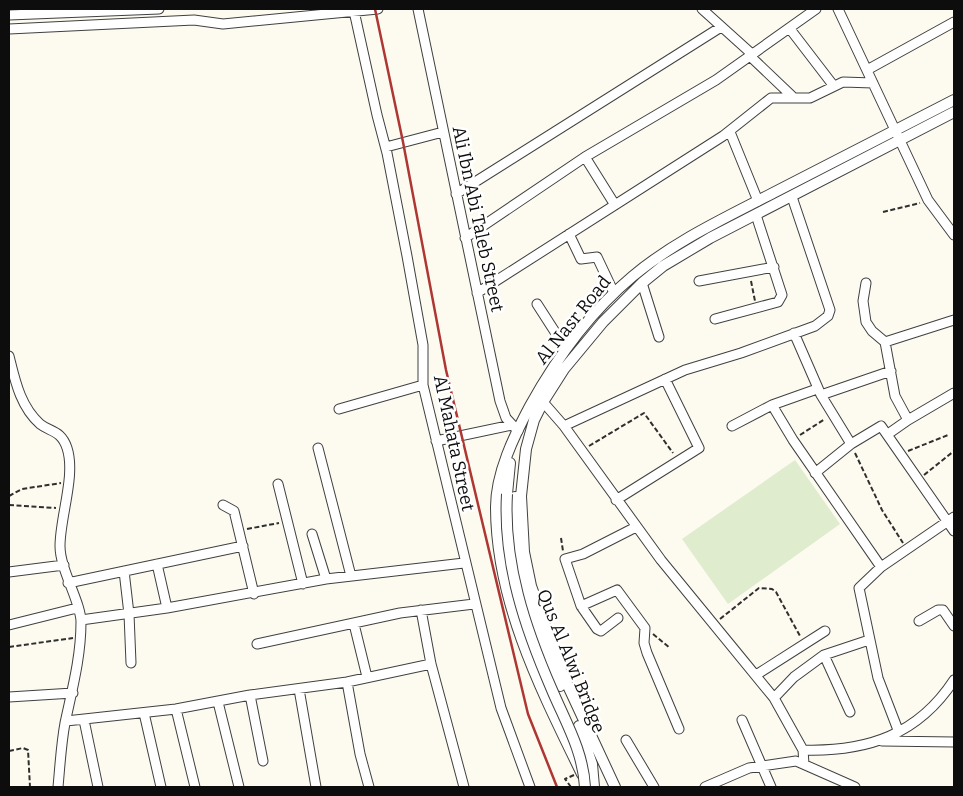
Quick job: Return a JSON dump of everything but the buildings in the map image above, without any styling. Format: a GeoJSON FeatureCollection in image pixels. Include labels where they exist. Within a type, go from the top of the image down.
{"type":"FeatureCollection","features":[{"type":"Feature","properties":{"kind":"street"},"geometry":{"type":"LineString","coordinates":[[9,15],[159,9]]}},
{"type":"Feature","properties":{"kind":"street"},"geometry":{"type":"LineString","coordinates":[[9,29],[194,20],[223,24],[378,9]]}},
{"type":"Feature","properties":{"kind":"street","name":"Ali Ibn Abi Taleb Street"},"geometry":{"type":"LineString","coordinates":[[418,9],[500,401],[515,428]]}},
{"type":"Feature","properties":{"kind":"street"},"geometry":{"type":"LineString","coordinates":[[702,9],[794,98]]}},
{"type":"Feature","properties":{"kind":"street"},"geometry":{"type":"LineString","coordinates":[[465,238],[586,157],[752,56],[816,9]]}},
{"type":"Feature","properties":{"kind":"street"},"geometry":{"type":"LineString","coordinates":[[838,9],[928,200],[954,235]]}},
{"type":"Feature","properties":{"kind":"street","name":"Al Mahata Street"},"geometry":{"type":"LineString","coordinates":[[354,11],[386,147],[422,337],[423,385],[464,563],[501,708],[530,787]]}},
{"type":"Feature","properties":{"kind":"street"},"geometry":{"type":"LineString","coordinates":[[867,70],[954,22]]}},
{"type":"Feature","properties":{"kind":"street"},"geometry":{"type":"LineString","coordinates":[[456,194],[611,98],[720,27]]}},
{"type":"Feature","properties":{"kind":"street"},"geometry":{"type":"LineString","coordinates":[[790,29],[833,85]]}},
{"type":"Feature","properties":{"kind":"street"},"geometry":{"type":"LineString","coordinates":[[477,293],[730,132],[771,98],[810,98],[833,85],[843,82],[872,84]]}},
{"type":"Feature","properties":{"kind":"street","name":"Al Nasr Road"},"geometry":{"type":"LineString","coordinates":[[586,787],[535,678],[503,574],[498,542],[496,506],[500,479],[511,449],[515,428],[566,349],[614,293],[647,265],[676,245],[954,100]]}},
{"type":"Feature","properties":{"kind":"street","name":"Al Nasr Road"},"geometry":{"type":"LineString","coordinates":[[615,787],[562,673],[532,586],[524,552],[522,496],[526,449],[534,420],[543,402],[564,368],[603,322],[642,283],[686,251],[954,112]]}},
{"type":"Feature","properties":{"kind":"street"},"geometry":{"type":"LineString","coordinates":[[386,147],[443,132]]}},
{"type":"Feature","properties":{"kind":"street"},"geometry":{"type":"LineString","coordinates":[[730,132],[758,201]]}},
{"type":"Feature","properties":{"kind":"street"},"geometry":{"type":"LineString","coordinates":[[586,157],[615,204]]}},
{"type":"Feature","properties":{"kind":"street"},"geometry":{"type":"LineString","coordinates":[[564,426],[622,401],[665,379],[815,326],[828,316],[830,310],[792,197]]}},
{"type":"Feature","properties":{"kind":"street"},"geometry":{"type":"LineString","coordinates":[[715,320],[778,302],[782,295],[756,215]]}},
{"type":"Feature","properties":{"kind":"street"},"geometry":{"type":"LineString","coordinates":[[569,234],[581,258],[594,256],[598,259],[614,293]]}},
{"type":"Feature","properties":{"kind":"street"},"geometry":{"type":"LineString","coordinates":[[699,281],[774,267]]}},
{"type":"Feature","properties":{"kind":"street"},"geometry":{"type":"LineString","coordinates":[[642,283],[660,337]]}},
{"type":"Feature","properties":{"kind":"street"},"geometry":{"type":"LineString","coordinates":[[866,283],[863,301],[866,322],[872,331],[885,342],[896,400],[908,420]]}},
{"type":"Feature","properties":{"kind":"street"},"geometry":{"type":"LineString","coordinates":[[537,304],[566,349]]}},
{"type":"Feature","properties":{"kind":"street"},"geometry":{"type":"LineString","coordinates":[[885,342],[954,320]]}},
{"type":"Feature","properties":{"kind":"street"},"geometry":{"type":"LineString","coordinates":[[794,334],[819,392],[851,444]]}},
{"type":"Feature","properties":{"kind":"street"},"geometry":{"type":"LineString","coordinates":[[9,356],[20,396],[29,412],[40,423],[56,432],[65,443],[69,459],[66,509],[60,547],[68,583],[81,620],[73,693],[60,749],[58,787]]}},
{"type":"Feature","properties":{"kind":"street"},"geometry":{"type":"LineString","coordinates":[[732,426],[772,405],[891,371]]}},
{"type":"Feature","properties":{"kind":"street"},"geometry":{"type":"LineString","coordinates":[[616,500],[700,446],[665,379]]}},
{"type":"Feature","properties":{"kind":"street"},"geometry":{"type":"LineString","coordinates":[[339,409],[423,385]]}},
{"type":"Feature","properties":{"kind":"street"},"geometry":{"type":"LineString","coordinates":[[888,434],[954,392]]}},
{"type":"Feature","properties":{"kind":"street"},"geometry":{"type":"LineString","coordinates":[[543,402],[564,426],[636,527],[713,626],[774,698],[803,750],[804,764]]}},
{"type":"Feature","properties":{"kind":"street","name":"Qus Al Alwi Bridge"},"geometry":{"type":"LineString","coordinates":[[543,402],[528,427],[521,444],[511,494],[514,531],[524,586],[555,674],[588,748],[594,787]]}},
{"type":"Feature","properties":{"kind":"street"},"geometry":{"type":"LineString","coordinates":[[772,405],[792,440],[881,567]]}},
{"type":"Feature","properties":{"kind":"street"},"geometry":{"type":"LineString","coordinates":[[815,473],[851,444],[880,426],[888,434],[919,480],[951,520],[954,530]]}},
{"type":"Feature","properties":{"kind":"street"},"geometry":{"type":"LineString","coordinates":[[436,441],[515,428]]}},
{"type":"Feature","properties":{"kind":"street"},"geometry":{"type":"LineString","coordinates":[[318,448],[351,576]]}},
{"type":"Feature","properties":{"kind":"street","name":"Qus Al Alwi Bridge"},"geometry":{"type":"LineString","coordinates":[[511,449],[508,551],[516,589],[547,677],[579,751],[586,787]]}},
{"type":"Feature","properties":{"kind":"street"},"geometry":{"type":"LineString","coordinates":[[278,484],[303,584]]}},
{"type":"Feature","properties":{"kind":"street"},"geometry":{"type":"LineString","coordinates":[[223,504],[234,511],[254,594]]}},
{"type":"Feature","properties":{"kind":"street"},"geometry":{"type":"LineString","coordinates":[[898,730],[878,678],[859,592],[862,584],[881,567],[951,520]]}},
{"type":"Feature","properties":{"kind":"street"},"geometry":{"type":"LineString","coordinates":[[618,618],[601,631],[597,630],[581,606],[565,559],[583,554],[636,527]]}},
{"type":"Feature","properties":{"kind":"street"},"geometry":{"type":"LineString","coordinates":[[312,534],[326,579]]}},
{"type":"Feature","properties":{"kind":"street"},"geometry":{"type":"LineString","coordinates":[[68,583],[243,546]]}},
{"type":"Feature","properties":{"kind":"street"},"geometry":{"type":"LineString","coordinates":[[81,620],[254,594],[326,579],[464,563]]}},
{"type":"Feature","properties":{"kind":"street"},"geometry":{"type":"LineString","coordinates":[[9,572],[64,564]]}},
{"type":"Feature","properties":{"kind":"street"},"geometry":{"type":"LineString","coordinates":[[157,564],[167,608]]}},
{"type":"Feature","properties":{"kind":"street"},"geometry":{"type":"LineString","coordinates":[[124,572],[129,614],[130,663]]}},
{"type":"Feature","properties":{"kind":"street"},"geometry":{"type":"LineString","coordinates":[[581,606],[617,590],[645,628],[644,643],[647,653],[678,729]]}},
{"type":"Feature","properties":{"kind":"street"},"geometry":{"type":"LineString","coordinates":[[256,644],[400,613],[474,604]]}},
{"type":"Feature","properties":{"kind":"street"},"geometry":{"type":"LineString","coordinates":[[9,625],[77,608]]}},
{"type":"Feature","properties":{"kind":"street"},"geometry":{"type":"LineString","coordinates":[[422,610],[432,664],[464,787]]}},
{"type":"Feature","properties":{"kind":"street"},"geometry":{"type":"LineString","coordinates":[[919,621],[938,610],[943,610],[954,626]]}},
{"type":"Feature","properties":{"kind":"street"},"geometry":{"type":"LineString","coordinates":[[354,624],[367,677]]}},
{"type":"Feature","properties":{"kind":"street"},"geometry":{"type":"LineString","coordinates":[[756,675],[825,631]]}},
{"type":"Feature","properties":{"kind":"street"},"geometry":{"type":"LineString","coordinates":[[774,698],[794,677],[824,655],[869,640]]}},
{"type":"Feature","properties":{"kind":"street"},"geometry":{"type":"LineString","coordinates":[[824,655],[850,712]]}},
{"type":"Feature","properties":{"kind":"street"},"geometry":{"type":"LineString","coordinates":[[66,721],[176,709],[250,695],[348,682],[432,664]]}},
{"type":"Feature","properties":{"kind":"street"},"geometry":{"type":"LineString","coordinates":[[878,741],[924,714],[939,701],[954,680]]}},
{"type":"Feature","properties":{"kind":"street"},"geometry":{"type":"LineString","coordinates":[[348,682],[360,754],[369,787]]}},
{"type":"Feature","properties":{"kind":"street"},"geometry":{"type":"LineString","coordinates":[[299,688],[316,787]]}},
{"type":"Feature","properties":{"kind":"street"},"geometry":{"type":"LineString","coordinates":[[9,697],[73,693]]}},
{"type":"Feature","properties":{"kind":"street"},"geometry":{"type":"LineString","coordinates":[[250,695],[263,761]]}},
{"type":"Feature","properties":{"kind":"street"},"geometry":{"type":"LineString","coordinates":[[218,702],[239,787]]}},
{"type":"Feature","properties":{"kind":"street"},"geometry":{"type":"LineString","coordinates":[[176,709],[195,787]]}},
{"type":"Feature","properties":{"kind":"street"},"geometry":{"type":"LineString","coordinates":[[144,713],[161,787]]}},
{"type":"Feature","properties":{"kind":"street"},"geometry":{"type":"LineString","coordinates":[[84,720],[98,787]]}},
{"type":"Feature","properties":{"kind":"street"},"geometry":{"type":"LineString","coordinates":[[742,720],[771,787]]}},
{"type":"Feature","properties":{"kind":"street"},"geometry":{"type":"LineString","coordinates":[[626,740],[654,787]]}},
{"type":"Feature","properties":{"kind":"street"},"geometry":{"type":"LineString","coordinates":[[803,750],[836,751],[878,741],[954,742]]}},
{"type":"Feature","properties":{"kind":"street"},"geometry":{"type":"LineString","coordinates":[[706,787],[749,768],[796,761],[855,787]]}},
{"type":"Feature","properties":{"kind":"path"},"geometry":{"type":"LineString","coordinates":[[883,212],[928,200]]}},
{"type":"Feature","properties":{"kind":"path"},"geometry":{"type":"LineString","coordinates":[[749,272],[756,308]]}},
{"type":"Feature","properties":{"kind":"path"},"geometry":{"type":"LineString","coordinates":[[581,451],[644,413],[679,460]]}},
{"type":"Feature","properties":{"kind":"path"},"geometry":{"type":"LineString","coordinates":[[792,440],[832,415]]}},
{"type":"Feature","properties":{"kind":"path"},"geometry":{"type":"LineString","coordinates":[[902,454],[948,435]]}},
{"type":"Feature","properties":{"kind":"path"},"geometry":{"type":"LineString","coordinates":[[851,444],[882,510],[907,549]]}},
{"type":"Feature","properties":{"kind":"path"},"geometry":{"type":"LineString","coordinates":[[919,480],[954,451]]}},
{"type":"Feature","properties":{"kind":"path"},"geometry":{"type":"LineString","coordinates":[[9,496],[22,490],[68,482]]}},
{"type":"Feature","properties":{"kind":"path"},"geometry":{"type":"LineString","coordinates":[[9,505],[66,509]]}},
{"type":"Feature","properties":{"kind":"path"},"geometry":{"type":"LineString","coordinates":[[240,531],[287,522]]}},
{"type":"Feature","properties":{"kind":"path"},"geometry":{"type":"LineString","coordinates":[[561,538],[565,559]]}},
{"type":"Feature","properties":{"kind":"path"},"geometry":{"type":"LineString","coordinates":[[713,626],[759,588],[767,588],[776,592],[805,644]]}},
{"type":"Feature","properties":{"kind":"path"},"geometry":{"type":"LineString","coordinates":[[645,628],[670,648]]}},
{"type":"Feature","properties":{"kind":"path"},"geometry":{"type":"LineString","coordinates":[[9,648],[80,637]]}},
{"type":"Feature","properties":{"kind":"path"},"geometry":{"type":"LineString","coordinates":[[9,751],[23,748],[28,750],[30,787]]}},
{"type":"Feature","properties":{"kind":"path"},"geometry":{"type":"LineString","coordinates":[[565,779],[571,787]]}},
{"type":"Feature","properties":{"kind":"green space"},"geometry":{"type":"Polygon","coordinates":[[[795,460],[840,524],[728,604],[682,539],[795,460]]]}},
{"type":"Feature","properties":{"kind":"railway"},"geometry":{"type":"LineString","coordinates":[[375,9],[403,142],[446,370],[528,714],[557,787]]}}]}
